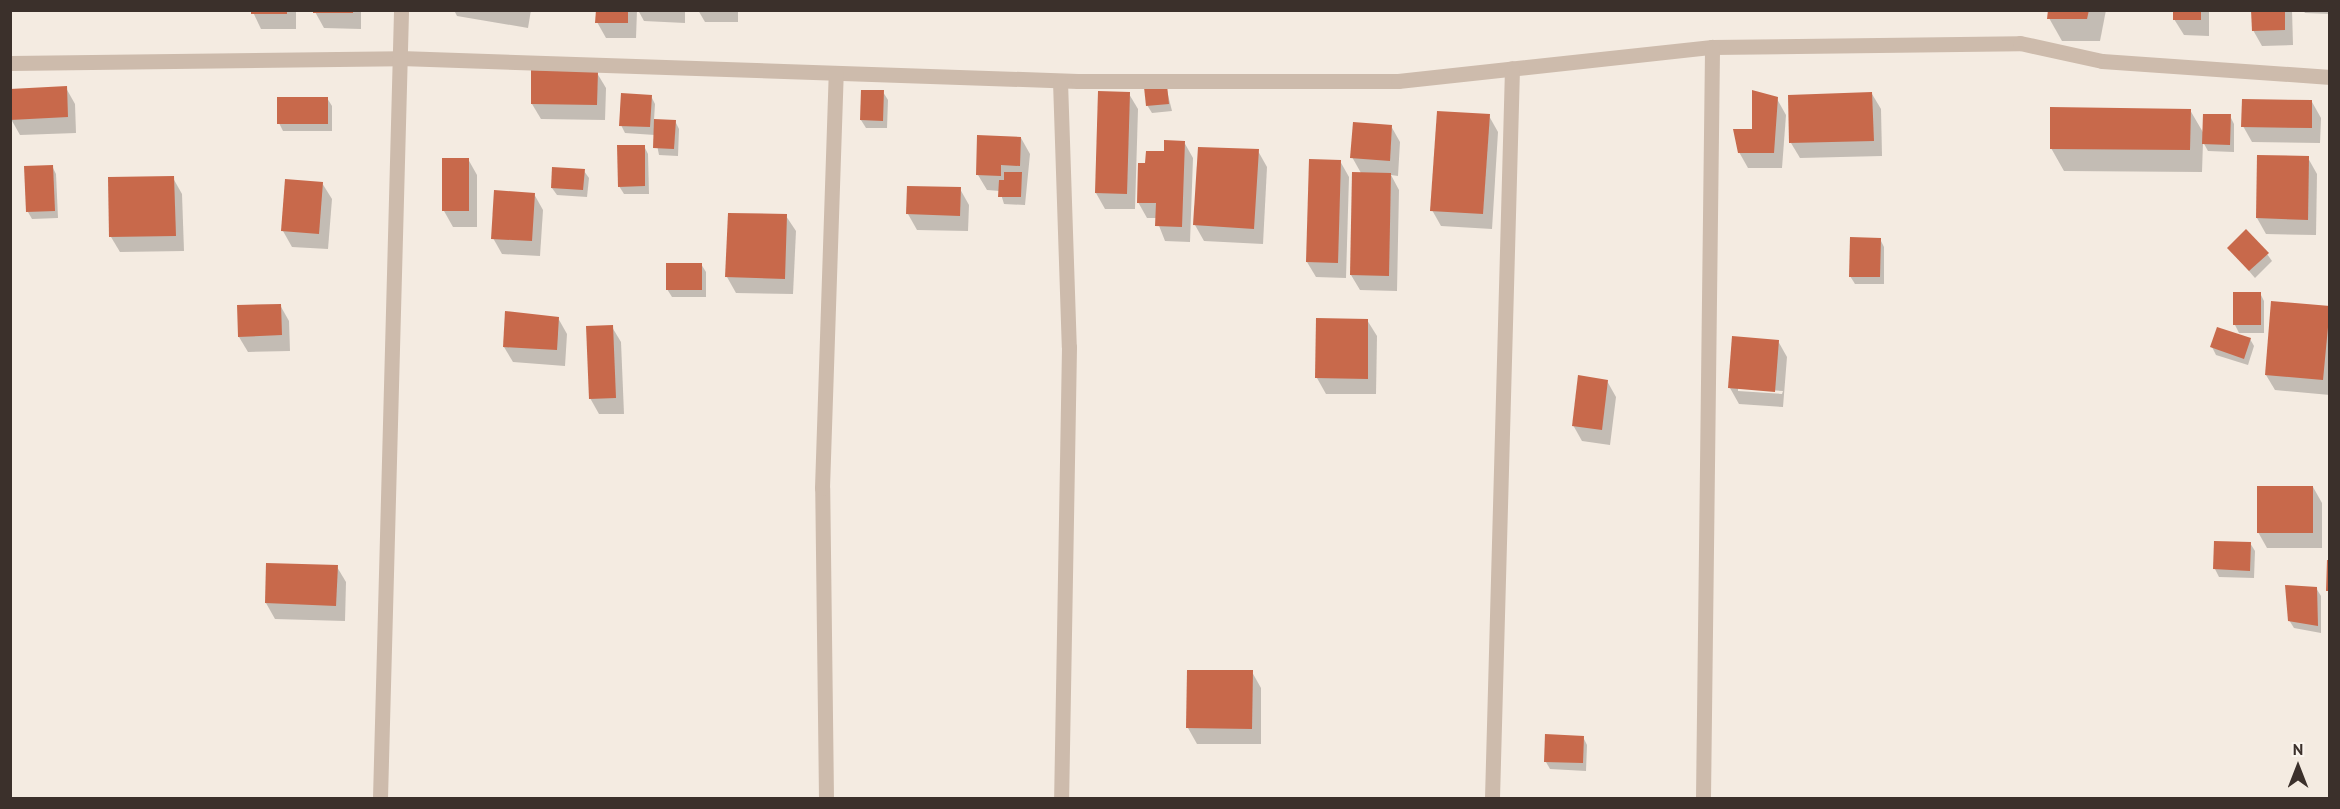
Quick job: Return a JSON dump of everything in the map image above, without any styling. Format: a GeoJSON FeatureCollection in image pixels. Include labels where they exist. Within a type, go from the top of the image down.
{"type":"FeatureCollection","features":[{"type":"Feature","properties":{"kind":"street"},"geometry":{"type":"LineString","coordinates":[[380,798],[401,10]]}},
{"type":"Feature","properties":{"kind":"street"},"geometry":{"type":"LineString","coordinates":[[10,63],[400,58],[1060,81],[1398,81],[1712,47],[2020,43],[2102,61],[2330,77]]}},
{"type":"Feature","properties":{"kind":"street"},"geometry":{"type":"LineString","coordinates":[[1703,798],[1712,47]]}},
{"type":"Feature","properties":{"kind":"street"},"geometry":{"type":"LineString","coordinates":[[1492,798],[1512,68]]}},
{"type":"Feature","properties":{"kind":"street"},"geometry":{"type":"LineString","coordinates":[[826,798],[822,488],[836,73]]}},
{"type":"Feature","properties":{"kind":"street"},"geometry":{"type":"LineString","coordinates":[[1060,81],[1069,347],[1061,798]]}},
{"type":"Feature","properties":{"kind":"building"},"geometry":{"type":"Polygon","coordinates":[[[251,10],[287,10],[287,14],[251,14],[251,10]]]}},
{"type":"Feature","properties":{"kind":"building"},"geometry":{"type":"Polygon","coordinates":[[[313,10],[353,10],[353,13],[313,13],[313,10]]]}},
{"type":"Feature","properties":{"kind":"building"},"geometry":{"type":"Polygon","coordinates":[[[596,10],[628,10],[628,23],[595,23],[596,10]]]}},
{"type":"Feature","properties":{"kind":"building"},"geometry":{"type":"Polygon","coordinates":[[[2048,10],[2089,10],[2087,19],[2047,19],[2048,10]]]}},
{"type":"Feature","properties":{"kind":"building"},"geometry":{"type":"Polygon","coordinates":[[[2173,10],[2201,10],[2201,20],[2173,20],[2173,10]]]}},
{"type":"Feature","properties":{"kind":"building"},"geometry":{"type":"Polygon","coordinates":[[[2251,10],[2285,10],[2285,30],[2252,31],[2251,10]]]}},
{"type":"Feature","properties":{"kind":"building"},"geometry":{"type":"Polygon","coordinates":[[[531,70],[598,71],[597,105],[531,104],[531,70]]]}},
{"type":"Feature","properties":{"kind":"building"},"geometry":{"type":"Polygon","coordinates":[[[1167,85],[1169,104],[1146,106],[1144,87],[1167,85]]]}},
{"type":"Feature","properties":{"kind":"building"},"geometry":{"type":"Polygon","coordinates":[[[67,86],[68,117],[10,120],[10,89],[67,86]]]}},
{"type":"Feature","properties":{"kind":"building"},"geometry":{"type":"Polygon","coordinates":[[[861,90],[884,90],[883,121],[860,120],[861,90]]]}},
{"type":"Feature","properties":{"kind":"building"},"geometry":{"type":"Polygon","coordinates":[[[1752,90],[1778,97],[1774,153],[1738,153],[1733,129],[1752,129],[1752,90]]]}},
{"type":"Feature","properties":{"kind":"building"},"geometry":{"type":"Polygon","coordinates":[[[1098,91],[1130,92],[1127,194],[1095,193],[1098,91]]]}},
{"type":"Feature","properties":{"kind":"building"},"geometry":{"type":"Polygon","coordinates":[[[1872,92],[1874,141],[1789,143],[1788,95],[1872,92]]]}},
{"type":"Feature","properties":{"kind":"building"},"geometry":{"type":"Polygon","coordinates":[[[621,93],[652,95],[650,127],[619,126],[621,93]]]}},
{"type":"Feature","properties":{"kind":"building"},"geometry":{"type":"Polygon","coordinates":[[[277,97],[328,97],[328,124],[277,124],[277,97]]]}},
{"type":"Feature","properties":{"kind":"building"},"geometry":{"type":"Polygon","coordinates":[[[2242,99],[2312,100],[2312,128],[2241,127],[2242,99]]]}},
{"type":"Feature","properties":{"kind":"building"},"geometry":{"type":"Polygon","coordinates":[[[2050,107],[2191,109],[2190,150],[2050,149],[2050,107]]]}},
{"type":"Feature","properties":{"kind":"building"},"geometry":{"type":"Polygon","coordinates":[[[1437,111],[1490,114],[1483,214],[1430,211],[1437,111]]]}},
{"type":"Feature","properties":{"kind":"building"},"geometry":{"type":"Polygon","coordinates":[[[2203,114],[2231,114],[2230,145],[2202,144],[2203,114]]]}},
{"type":"Feature","properties":{"kind":"building"},"geometry":{"type":"Polygon","coordinates":[[[654,119],[676,120],[674,149],[653,148],[654,119]]]}},
{"type":"Feature","properties":{"kind":"building"},"geometry":{"type":"Polygon","coordinates":[[[1353,122],[1392,125],[1390,161],[1350,158],[1353,122]]]}},
{"type":"Feature","properties":{"kind":"building"},"geometry":{"type":"Polygon","coordinates":[[[977,135],[1021,137],[1020,166],[1001,165],[1001,176],[976,175],[977,135]]]}},
{"type":"Feature","properties":{"kind":"building"},"geometry":{"type":"Polygon","coordinates":[[[1164,140],[1185,141],[1182,227],[1155,226],[1156,203],[1137,203],[1138,163],[1145,163],[1146,151],[1164,151],[1164,140]]]}},
{"type":"Feature","properties":{"kind":"building"},"geometry":{"type":"Polygon","coordinates":[[[617,145],[645,145],[645,186],[618,187],[617,145]]]}},
{"type":"Feature","properties":{"kind":"building"},"geometry":{"type":"Polygon","coordinates":[[[1198,147],[1259,149],[1254,229],[1193,225],[1198,147]]]}},
{"type":"Feature","properties":{"kind":"building"},"geometry":{"type":"Polygon","coordinates":[[[2257,155],[2309,156],[2308,220],[2256,218],[2257,155]]]}},
{"type":"Feature","properties":{"kind":"building"},"geometry":{"type":"Polygon","coordinates":[[[442,158],[469,158],[469,211],[442,211],[442,158]]]}},
{"type":"Feature","properties":{"kind":"building"},"geometry":{"type":"Polygon","coordinates":[[[1309,159],[1341,160],[1338,263],[1306,262],[1309,159]]]}},
{"type":"Feature","properties":{"kind":"building"},"geometry":{"type":"Polygon","coordinates":[[[53,165],[55,211],[26,212],[24,166],[53,165]]]}},
{"type":"Feature","properties":{"kind":"building"},"geometry":{"type":"Polygon","coordinates":[[[552,167],[585,169],[583,190],[551,188],[552,167]]]}},
{"type":"Feature","properties":{"kind":"building"},"geometry":{"type":"Polygon","coordinates":[[[1004,172],[1022,172],[1021,197],[998,197],[999,180],[1004,180],[1004,172]]]}},
{"type":"Feature","properties":{"kind":"building"},"geometry":{"type":"Polygon","coordinates":[[[1352,172],[1391,173],[1389,276],[1350,275],[1352,172]]]}},
{"type":"Feature","properties":{"kind":"building"},"geometry":{"type":"Polygon","coordinates":[[[174,176],[176,236],[109,237],[108,177],[174,176]]]}},
{"type":"Feature","properties":{"kind":"building"},"geometry":{"type":"Polygon","coordinates":[[[285,179],[323,182],[319,234],[281,231],[285,179]]]}},
{"type":"Feature","properties":{"kind":"building"},"geometry":{"type":"Polygon","coordinates":[[[907,186],[961,187],[960,216],[906,214],[907,186]]]}},
{"type":"Feature","properties":{"kind":"building"},"geometry":{"type":"Polygon","coordinates":[[[494,190],[535,193],[532,241],[491,239],[494,190]]]}},
{"type":"Feature","properties":{"kind":"building"},"geometry":{"type":"Polygon","coordinates":[[[728,213],[787,214],[785,279],[725,277],[728,213]]]}},
{"type":"Feature","properties":{"kind":"building"},"geometry":{"type":"Polygon","coordinates":[[[2246,229],[2269,253],[2249,271],[2227,248],[2246,229]]]}},
{"type":"Feature","properties":{"kind":"building"},"geometry":{"type":"Polygon","coordinates":[[[1850,237],[1881,238],[1880,277],[1849,277],[1850,237]]]}},
{"type":"Feature","properties":{"kind":"building"},"geometry":{"type":"Polygon","coordinates":[[[666,263],[702,263],[702,290],[666,290],[666,263]]]}},
{"type":"Feature","properties":{"kind":"building"},"geometry":{"type":"Polygon","coordinates":[[[2233,292],[2261,292],[2261,325],[2233,325],[2233,292]]]}},
{"type":"Feature","properties":{"kind":"building"},"geometry":{"type":"Polygon","coordinates":[[[2271,301],[2330,306],[2323,380],[2265,375],[2271,301]]]}},
{"type":"Feature","properties":{"kind":"building"},"geometry":{"type":"Polygon","coordinates":[[[281,304],[282,335],[238,337],[237,305],[281,304]]]}},
{"type":"Feature","properties":{"kind":"building"},"geometry":{"type":"Polygon","coordinates":[[[505,311],[559,317],[557,350],[503,347],[505,311]]]}},
{"type":"Feature","properties":{"kind":"building"},"geometry":{"type":"Polygon","coordinates":[[[1316,318],[1368,319],[1368,379],[1315,378],[1316,318]]]}},
{"type":"Feature","properties":{"kind":"building"},"geometry":{"type":"Polygon","coordinates":[[[613,325],[616,398],[589,399],[586,326],[613,325]]]}},
{"type":"Feature","properties":{"kind":"building"},"geometry":{"type":"Polygon","coordinates":[[[2217,327],[2251,338],[2244,359],[2210,347],[2217,327]]]}},
{"type":"Feature","properties":{"kind":"building"},"geometry":{"type":"Polygon","coordinates":[[[1732,336],[1779,340],[1775,392],[1728,388],[1732,336]]]}},
{"type":"Feature","properties":{"kind":"building"},"geometry":{"type":"Polygon","coordinates":[[[1578,375],[1608,380],[1602,430],[1572,426],[1578,375]]]}},
{"type":"Feature","properties":{"kind":"building"},"geometry":{"type":"Polygon","coordinates":[[[2257,486],[2313,486],[2313,533],[2257,533],[2257,486]]]}},
{"type":"Feature","properties":{"kind":"building"},"geometry":{"type":"Polygon","coordinates":[[[2214,541],[2251,542],[2250,571],[2213,569],[2214,541]]]}},
{"type":"Feature","properties":{"kind":"building"},"geometry":{"type":"Polygon","coordinates":[[[2327,560],[2330,560],[2330,591],[2326,591],[2327,560]]]}},
{"type":"Feature","properties":{"kind":"building"},"geometry":{"type":"Polygon","coordinates":[[[266,563],[338,565],[336,606],[265,603],[266,563]]]}},
{"type":"Feature","properties":{"kind":"building"},"geometry":{"type":"Polygon","coordinates":[[[2285,585],[2317,587],[2318,626],[2288,621],[2285,585]]]}},
{"type":"Feature","properties":{"kind":"building"},"geometry":{"type":"Polygon","coordinates":[[[1187,670],[1253,670],[1252,729],[1186,728],[1187,670]]]}},
{"type":"Feature","properties":{"kind":"building"},"geometry":{"type":"Polygon","coordinates":[[[1545,734],[1584,736],[1583,763],[1544,762],[1545,734]]]}}]}
